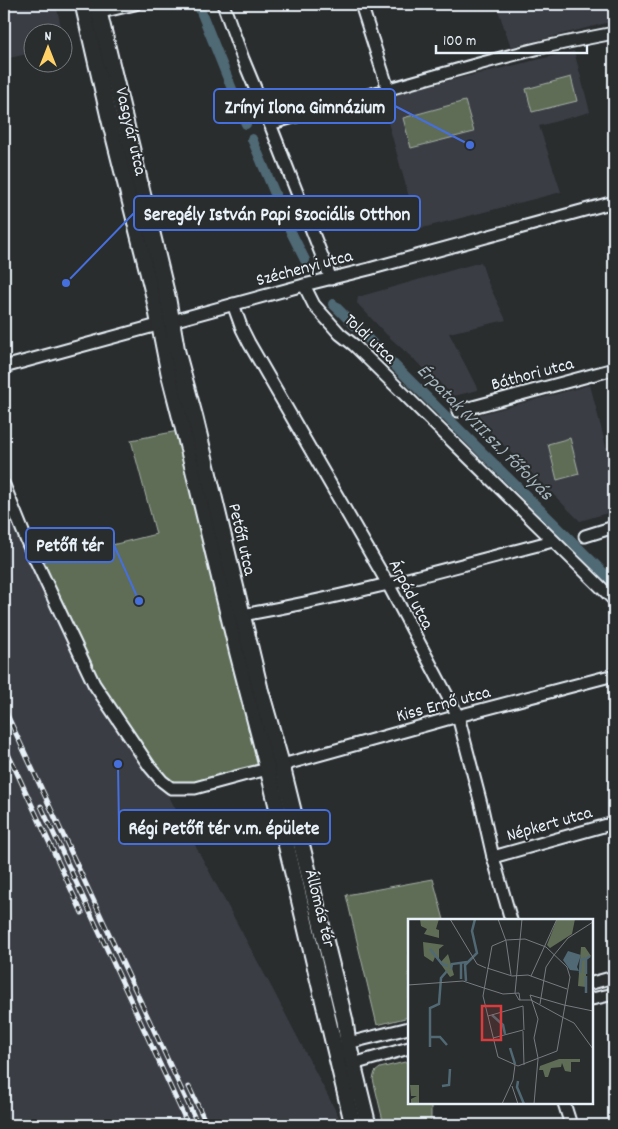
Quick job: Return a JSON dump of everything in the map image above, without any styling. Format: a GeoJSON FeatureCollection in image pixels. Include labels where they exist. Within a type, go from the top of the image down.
{"type":"FeatureCollection","features":[{"type":"Feature","properties":{"kind":"main road","name":"Vasgyár utca"},"geometry":{"type":"LineString","coordinates":[[92,9],[109,117],[154,296],[166,323]]}},
{"type":"Feature","properties":{"kind":"main road","name":"Petőfi utca"},"geometry":{"type":"LineString","coordinates":[[166,323],[177,352],[195,418],[260,689],[275,768]]}},
{"type":"Feature","properties":{"kind":"main road","name":"Petőfi utca"},"geometry":{"type":"LineString","coordinates":[[166,323],[163,347],[169,373],[237,650],[275,768]]}},
{"type":"Feature","properties":{"kind":"main road","name":"Állomás tér"},"geometry":{"type":"LineString","coordinates":[[275,768],[335,980],[368,1125]]}},
{"type":"Feature","properties":{"kind":"main road","name":"Állomás tér"},"geometry":{"type":"LineString","coordinates":[[275,768],[353,1125]]}},
{"type":"Feature","properties":{"kind":"street"},"geometry":{"type":"LineString","coordinates":[[92,9],[135,4]]}},
{"type":"Feature","properties":{"kind":"street"},"geometry":{"type":"LineString","coordinates":[[222,4],[331,279]]}},
{"type":"Feature","properties":{"kind":"street"},"geometry":{"type":"LineString","coordinates":[[361,4],[388,89]]}},
{"type":"Feature","properties":{"kind":"street"},"geometry":{"type":"LineString","coordinates":[[270,124],[388,89],[538,49],[614,33]]}},
{"type":"Feature","properties":{"kind":"street","name":"Széchenyi utca"},"geometry":{"type":"LineString","coordinates":[[4,367],[614,202]]}},
{"type":"Feature","properties":{"kind":"street","name":"Toldi utca"},"geometry":{"type":"LineString","coordinates":[[304,285],[314,305],[340,334],[354,345],[614,600]]}},
{"type":"Feature","properties":{"kind":"street","name":"Árpád utca"},"geometry":{"type":"LineString","coordinates":[[233,304],[249,344],[388,584],[458,716],[493,857],[511,919]]}},
{"type":"Feature","properties":{"kind":"street","name":"Báthori utca"},"geometry":{"type":"LineString","coordinates":[[458,411],[614,369]]}},
{"type":"Feature","properties":{"kind":"street","name":"Kiss Ernő utca"},"geometry":{"type":"LineString","coordinates":[[4,485],[28,544],[94,684],[150,767],[162,782],[171,788],[195,788],[243,774],[275,768],[458,716],[614,675]]}},
{"type":"Feature","properties":{"kind":"street"},"geometry":{"type":"LineString","coordinates":[[585,536],[614,527]]}},
{"type":"Feature","properties":{"kind":"street"},"geometry":{"type":"LineString","coordinates":[[242,615],[281,609],[388,584],[553,541]]}},
{"type":"Feature","properties":{"kind":"street","name":"Népkert utca"},"geometry":{"type":"LineString","coordinates":[[493,857],[614,823]]}},
{"type":"Feature","properties":{"kind":"street"},"geometry":{"type":"LineString","coordinates":[[593,983],[614,977]]}},
{"type":"Feature","properties":{"kind":"street"},"geometry":{"type":"LineString","coordinates":[[593,1000],[614,994]]}},
{"type":"Feature","properties":{"kind":"street"},"geometry":{"type":"LineString","coordinates":[[408,1028],[348,1043],[337,1056],[345,1062],[353,1064],[408,1048]]}},
{"type":"Feature","properties":{"kind":"street"},"geometry":{"type":"LineString","coordinates":[[564,1104],[571,1125]]}},
{"type":"Feature","properties":{"kind":"shaded area"},"geometry":{"type":"Polygon","coordinates":[[[4,4],[56,4],[60,22],[22,22],[22,55],[4,59],[4,4]]]}},
{"type":"Feature","properties":{"kind":"shaded area"},"geometry":{"type":"Polygon","coordinates":[[[496,4],[614,4],[614,21],[511,47],[496,4]]]}},
{"type":"Feature","properties":{"kind":"shaded area"},"geometry":{"type":"Polygon","coordinates":[[[574,51],[590,112],[539,126],[561,192],[418,229],[381,97],[574,51]]]}},
{"type":"Feature","properties":{"kind":"shaded area"},"geometry":{"type":"Polygon","coordinates":[[[481,262],[488,283],[506,320],[449,333],[478,390],[454,396],[386,334],[357,303],[358,297],[481,262]]]}},
{"type":"Feature","properties":{"kind":"shaded area"},"geometry":{"type":"Polygon","coordinates":[[[590,385],[606,447],[614,445],[614,511],[580,521],[474,416],[590,385]]]}},
{"type":"Feature","properties":{"kind":"shaded area"},"geometry":{"type":"Polygon","coordinates":[[[4,490],[274,992],[343,1125],[4,1125],[4,490]]]}},
{"type":"Feature","properties":{"kind":"green space"},"geometry":{"type":"Polygon","coordinates":[[[571,77],[577,101],[532,112],[526,89],[571,77]]]}},
{"type":"Feature","properties":{"kind":"green space"},"geometry":{"type":"Polygon","coordinates":[[[465,101],[474,132],[411,148],[403,118],[465,101]]]}},
{"type":"Feature","properties":{"kind":"green space"},"geometry":{"type":"Polygon","coordinates":[[[178,431],[260,768],[204,785],[169,786],[97,683],[42,566],[51,553],[71,545],[74,551],[112,545],[156,534],[131,440],[178,431]]]}},
{"type":"Feature","properties":{"kind":"green space"},"geometry":{"type":"Polygon","coordinates":[[[570,438],[579,474],[557,480],[548,444],[570,438]]]}},
{"type":"Feature","properties":{"kind":"green space"},"geometry":{"type":"Polygon","coordinates":[[[433,879],[444,919],[408,919],[408,1017],[377,1025],[346,895],[433,879]]]}},
{"type":"Feature","properties":{"kind":"green space"},"geometry":{"type":"Polygon","coordinates":[[[408,1061],[408,1104],[431,1104],[431,1125],[384,1125],[373,1079],[375,1072],[380,1068],[408,1061]]]}},
{"type":"Feature","properties":{"kind":"waterway","name":"Érpatak (VIII.sz.) főfolyás"},"geometry":{"type":"LineString","coordinates":[[198,4],[246,124]]}},
{"type":"Feature","properties":{"kind":"waterway","name":"Érpatak (VIII.sz.) főfolyás"},"geometry":{"type":"LineString","coordinates":[[252,139],[291,232],[305,260]]}},
{"type":"Feature","properties":{"kind":"waterway","name":"Érpatak (VIII.sz.) főfolyás"},"geometry":{"type":"LineString","coordinates":[[333,304],[614,583]]}},
{"type":"Feature","properties":{"kind":"railway"},"geometry":{"type":"LineString","coordinates":[[4,708],[198,1125]]}},
{"type":"Feature","properties":{"kind":"railway"},"geometry":{"type":"LineString","coordinates":[[4,745],[82,913]]}},
{"type":"Feature","properties":{"kind":"railway"},"geometry":{"type":"LineString","coordinates":[[41,806],[188,1125]]}},
{"type":"Feature","properties":{"kind":"railway"},"geometry":{"type":"LineString","coordinates":[[189,1087],[207,1125]]}},
{"type":"Feature","properties":{"kind":"place","name":"Zrínyi Ilona Gimnázium"},"geometry":{"type":"Point","coordinates":[470,145]}},
{"type":"Feature","properties":{"kind":"place","name":"Seregély István Papi Szociális Otthon"},"geometry":{"type":"Point","coordinates":[66,283]}},
{"type":"Feature","properties":{"kind":"place","name":"Petőfi tér"},"geometry":{"type":"Point","coordinates":[139,601]}},
{"type":"Feature","properties":{"kind":"place","name":"Régi Petőfi tér v.m. épülete"},"geometry":{"type":"Point","coordinates":[118,764]}}]}
